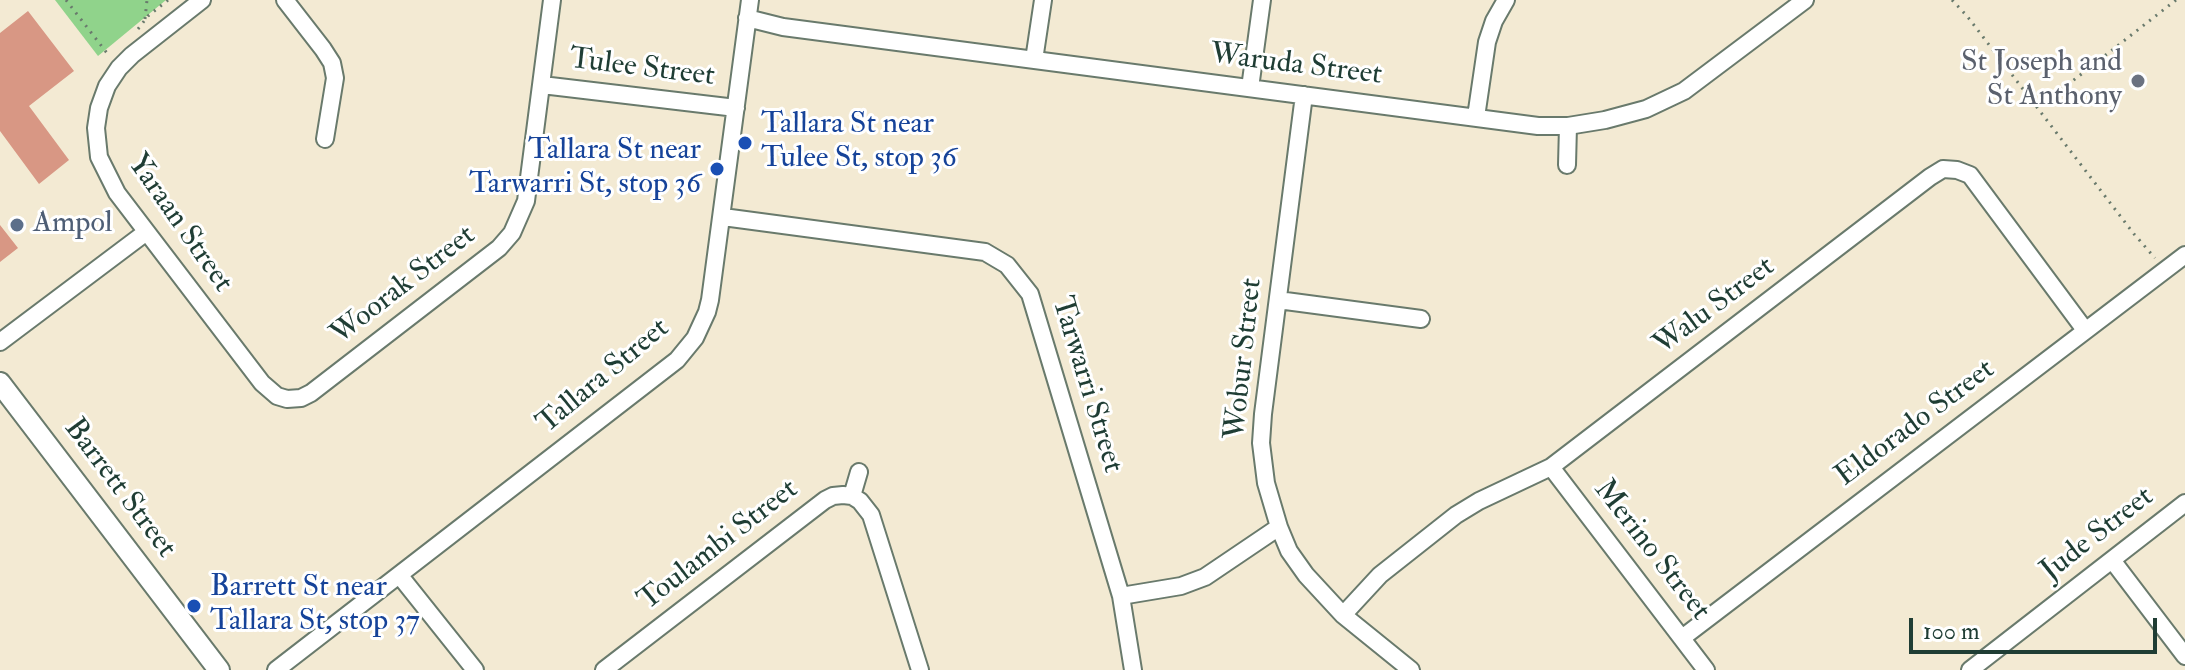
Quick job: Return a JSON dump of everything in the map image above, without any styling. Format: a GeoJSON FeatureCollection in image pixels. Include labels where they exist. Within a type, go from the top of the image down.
{"type":"FeatureCollection","features":[{"type":"Feature","properties":{"kind":"street","name":"Yaraan Street"},"geometry":{"type":"LineString","coordinates":[[202,0],[151,38],[119,68],[107,86],[96,128],[99,157],[117,193],[145,233],[262,383],[277,396],[287,399]]}},
{"type":"Feature","properties":{"kind":"street"},"geometry":{"type":"LineString","coordinates":[[285,0],[332,63],[335,78],[325,139]]}},
{"type":"Feature","properties":{"kind":"street","name":"Woorak Street"},"geometry":{"type":"LineString","coordinates":[[287,399],[301,398],[311,393],[499,248],[512,233],[526,201],[552,0]]}},
{"type":"Feature","properties":{"kind":"street","name":"Tallara Street"},"geometry":{"type":"LineString","coordinates":[[276,670],[677,360],[695,338],[707,312],[723,217],[750,0]]}},
{"type":"Feature","properties":{"kind":"street"},"geometry":{"type":"LineString","coordinates":[[1034,60],[1043,0]]}},
{"type":"Feature","properties":{"kind":"street"},"geometry":{"type":"LineString","coordinates":[[1250,88],[1262,0]]}},
{"type":"Feature","properties":{"kind":"street"},"geometry":{"type":"LineString","coordinates":[[1476,117],[1487,42],[1506,0]]}},
{"type":"Feature","properties":{"kind":"street","name":"Waruda Street"},"geometry":{"type":"LineString","coordinates":[[747,18],[783,27],[1538,126],[1568,126],[1646,109],[1684,91],[1805,0]]}},
{"type":"Feature","properties":{"kind":"street","name":"Tulee Street"},"geometry":{"type":"LineString","coordinates":[[542,85],[736,108]]}},
{"type":"Feature","properties":{"kind":"street","name":"Wobur Street"},"geometry":{"type":"LineString","coordinates":[[1304,95],[1261,443],[1266,483],[1289,551],[1306,575],[1343,615],[1411,670]]}},
{"type":"Feature","properties":{"kind":"street"},"geometry":{"type":"LineString","coordinates":[[1567,165],[1568,126]]}},
{"type":"Feature","properties":{"kind":"street","name":"Walu Street"},"geometry":{"type":"LineString","coordinates":[[1343,615],[1380,575],[1456,515],[1551,467],[1943,169],[1970,175],[2085,330]]}},
{"type":"Feature","properties":{"kind":"street","name":"Tarwarri Street"},"geometry":{"type":"LineString","coordinates":[[723,217],[985,252],[1007,265],[1030,294],[1121,596],[1133,670]]}},
{"type":"Feature","properties":{"kind":"street"},"geometry":{"type":"LineString","coordinates":[[0,342],[145,233]]}},
{"type":"Feature","properties":{"kind":"street","name":"Eldorado Street"},"geometry":{"type":"LineString","coordinates":[[1682,638],[2185,255]]}},
{"type":"Feature","properties":{"kind":"street"},"geometry":{"type":"LineString","coordinates":[[1278,300],[1421,319]]}},
{"type":"Feature","properties":{"kind":"street","name":"Barrett Street"},"geometry":{"type":"LineString","coordinates":[[0,383],[219,670]]}},
{"type":"Feature","properties":{"kind":"street","name":"Merino Street"},"geometry":{"type":"LineString","coordinates":[[1551,467],[1706,670]]}},
{"type":"Feature","properties":{"kind":"street"},"geometry":{"type":"LineString","coordinates":[[859,472],[852,496],[871,515],[920,670]]}},
{"type":"Feature","properties":{"kind":"street","name":"Toulambi Street"},"geometry":{"type":"LineString","coordinates":[[604,670],[825,500],[833,496],[852,496]]}},
{"type":"Feature","properties":{"kind":"street","name":"Jude Street"},"geometry":{"type":"LineString","coordinates":[[1970,670],[2185,503]]}},
{"type":"Feature","properties":{"kind":"street"},"geometry":{"type":"LineString","coordinates":[[1121,596],[1181,586],[1205,577],[1279,527]]}},
{"type":"Feature","properties":{"kind":"street"},"geometry":{"type":"LineString","coordinates":[[2112,560],[2185,656]]}},
{"type":"Feature","properties":{"kind":"street"},"geometry":{"type":"LineString","coordinates":[[400,576],[475,670]]}},
{"type":"Feature","properties":{"kind":"path"},"geometry":{"type":"LineString","coordinates":[[66,0],[110,57]]}},
{"type":"Feature","properties":{"kind":"path"},"geometry":{"type":"LineString","coordinates":[[147,0],[145,19],[168,0]]}},
{"type":"Feature","properties":{"kind":"path"},"geometry":{"type":"LineString","coordinates":[[1952,0],[2165,270]]}},
{"type":"Feature","properties":{"kind":"path"},"geometry":{"type":"LineString","coordinates":[[2061,90],[2176,0]]}},
{"type":"Feature","properties":{"kind":"green space"},"geometry":{"type":"Polygon","coordinates":[[[55,0],[166,0],[98,56],[55,0]]]}},
{"type":"Feature","properties":{"kind":"building"},"geometry":{"type":"Polygon","coordinates":[[[28,11],[74,71],[29,106],[69,160],[39,184],[0,131],[0,33],[28,11]]]}},
{"type":"Feature","properties":{"kind":"building"},"geometry":{"type":"Polygon","coordinates":[[[0,225],[18,248],[0,262],[0,225]]]}},
{"type":"Feature","properties":{"kind":"place","name":"St Joseph and St Anthony"},"geometry":{"type":"Point","coordinates":[2138,81]}},
{"type":"Feature","properties":{"kind":"place","name":"Tallara St near Tulee St, stop 36"},"geometry":{"type":"Point","coordinates":[745,143]}},
{"type":"Feature","properties":{"kind":"place","name":"Tallara St near Tarwarri St, stop 36"},"geometry":{"type":"Point","coordinates":[717,169]}},
{"type":"Feature","properties":{"kind":"place","name":"Ampol"},"geometry":{"type":"Point","coordinates":[17,225]}},
{"type":"Feature","properties":{"kind":"place","name":"Barrett St near Tallara St, stop 37"},"geometry":{"type":"Point","coordinates":[194,606]}}]}
